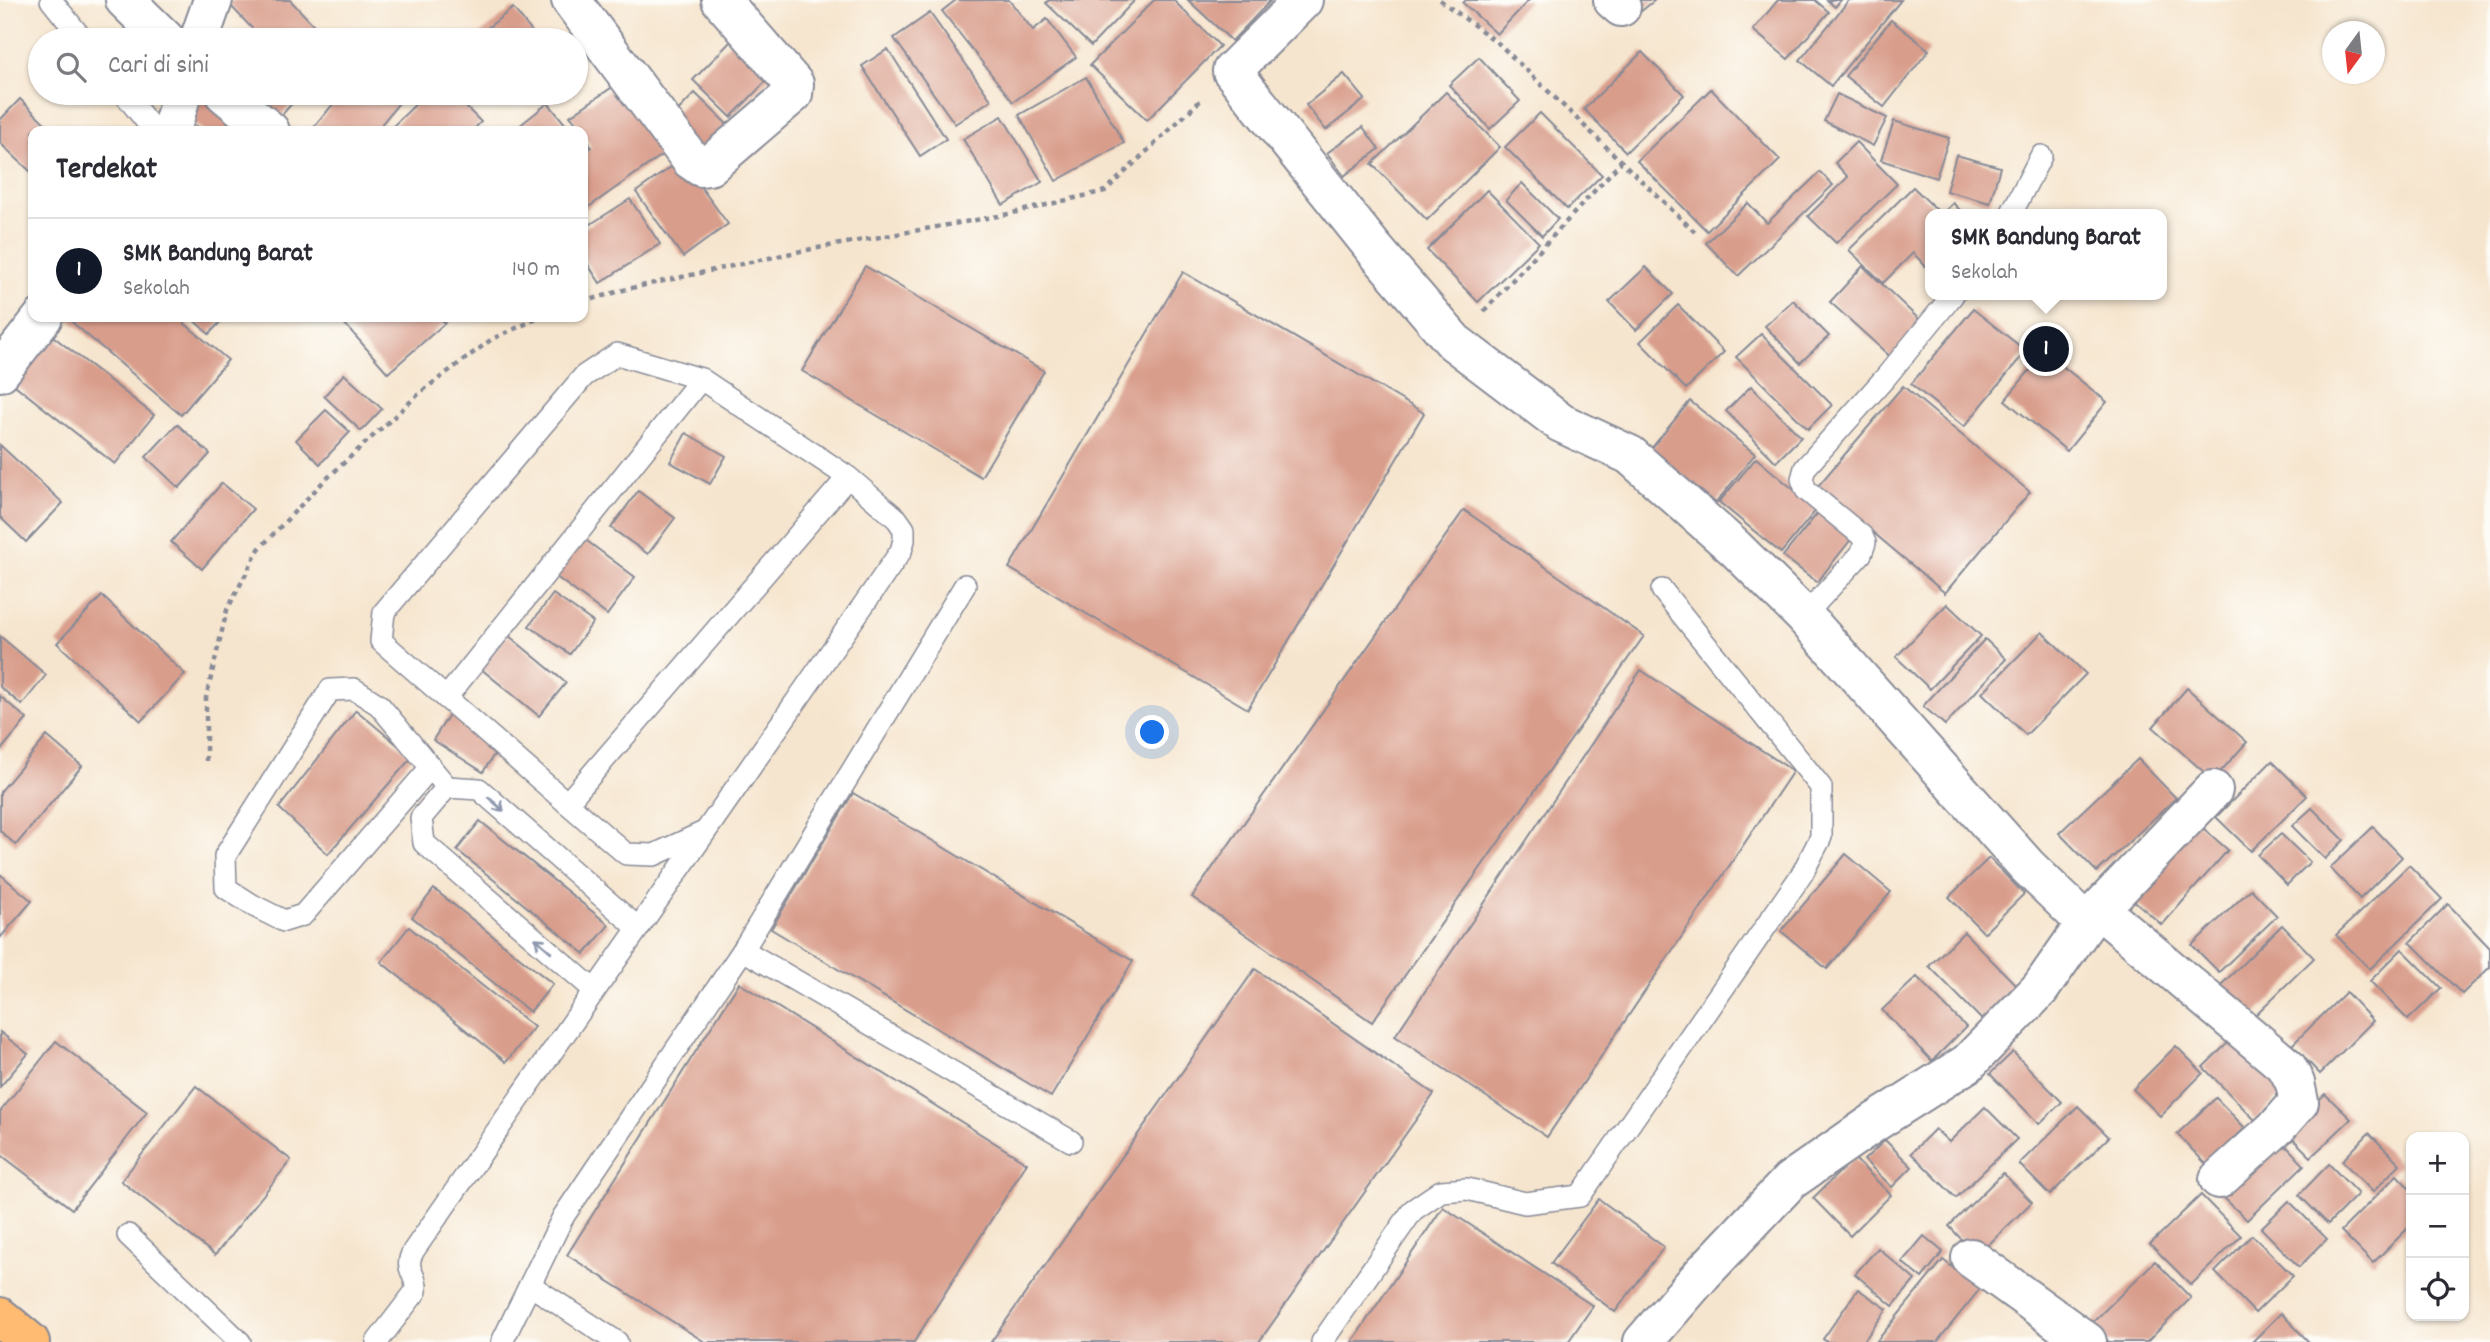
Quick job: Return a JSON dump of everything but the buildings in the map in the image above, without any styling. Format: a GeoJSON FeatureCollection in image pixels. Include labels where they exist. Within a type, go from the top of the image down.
{"type":"FeatureCollection","features":[{"type":"Feature","properties":{"kind":"highway"},"geometry":{"type":"LineString","coordinates":[[0,1317],[30,1342]]}},
{"type":"Feature","properties":{"kind":"street"},"geometry":{"type":"LineString","coordinates":[[125,0],[154,28]]}},
{"type":"Feature","properties":{"kind":"street"},"geometry":{"type":"LineString","coordinates":[[203,28],[213,0]]}},
{"type":"Feature","properties":{"kind":"street"},"geometry":{"type":"LineString","coordinates":[[571,0],[691,160],[701,167],[709,166],[793,94],[794,84],[721,0]]}},
{"type":"Feature","properties":{"kind":"street"},"geometry":{"type":"LineString","coordinates":[[1303,0],[1232,71],[1375,250],[1454,342],[1561,422],[1630,455],[1735,548],[1804,616],[2027,866],[2287,1067],[2295,1083],[2299,1102],[2278,1126],[2219,1179]]}},
{"type":"Feature","properties":{"kind":"street"},"geometry":{"type":"LineString","coordinates":[[172,126],[179,105]]}},
{"type":"Feature","properties":{"kind":"street"},"geometry":{"type":"LineString","coordinates":[[239,105],[264,126]]}},
{"type":"Feature","properties":{"kind":"street"},"geometry":{"type":"LineString","coordinates":[[0,372],[39,322]]}},
{"type":"Feature","properties":{"kind":"street"},"geometry":{"type":"LineString","coordinates":[[1643,1342],[1703,1273],[1790,1181],[1875,1122],[1968,1063],[2040,989],[2093,916],[2213,790]]}},
{"type":"Feature","properties":{"kind":"street"},"geometry":{"type":"LineString","coordinates":[[1971,1258],[2087,1342]]}},
{"type":"Feature","properties":{"kind":"lane"},"geometry":{"type":"LineString","coordinates":[[51,0],[73,28]]}},
{"type":"Feature","properties":{"kind":"lane"},"geometry":{"type":"LineString","coordinates":[[133,105],[150,126]]}},
{"type":"Feature","properties":{"kind":"lane"},"geometry":{"type":"LineString","coordinates":[[2014,209],[2041,156]]}},
{"type":"Feature","properties":{"kind":"lane"},"geometry":{"type":"LineString","coordinates":[[1804,616],[1861,554],[1865,543],[1862,536],[1806,490],[1802,479],[1805,468],[1950,300]]}},
{"type":"Feature","properties":{"kind":"lane"},"geometry":{"type":"LineString","coordinates":[[377,1342],[416,1291],[417,1282],[409,1270],[410,1256],[901,551],[904,540],[904,529],[897,519],[848,477],[701,379],[617,354],[584,376],[384,612],[381,642],[626,854],[654,855],[704,832]]}},
{"type":"Feature","properties":{"kind":"lane"},"geometry":{"type":"LineString","coordinates":[[446,698],[701,379]]}},
{"type":"Feature","properties":{"kind":"lane"},"geometry":{"type":"LineString","coordinates":[[567,803],[848,477]]}},
{"type":"Feature","properties":{"kind":"lane"},"geometry":{"type":"LineString","coordinates":[[502,1342],[563,1217],[743,950],[965,585]]}},
{"type":"Feature","properties":{"kind":"lane"},"geometry":{"type":"LineString","coordinates":[[1322,1342],[1413,1210],[1441,1191],[1467,1189],[1525,1203],[1580,1196],[1802,874],[1821,837],[1821,787],[1662,590]]}},
{"type":"Feature","properties":{"kind":"lane"},"geometry":{"type":"LineString","coordinates":[[431,767],[303,915],[284,921],[226,888],[225,856],[330,690],[354,688],[379,705],[431,767],[447,787],[479,789],[638,928]]}},
{"type":"Feature","properties":{"kind":"lane"},"geometry":{"type":"LineString","coordinates":[[447,787],[421,818],[424,843],[594,989]]}},
{"type":"Feature","properties":{"kind":"lane"},"geometry":{"type":"LineString","coordinates":[[743,950],[1071,1141]]}},
{"type":"Feature","properties":{"kind":"lane"},"geometry":{"type":"LineString","coordinates":[[128,1235],[240,1342]]}},
{"type":"Feature","properties":{"kind":"lane"},"geometry":{"type":"LineString","coordinates":[[530,1285],[617,1342]]}},
{"type":"Feature","properties":{"kind":"path"},"geometry":{"type":"LineString","coordinates":[[1440,0],[1498,43],[1697,234]]}},
{"type":"Feature","properties":{"kind":"path"},"geometry":{"type":"LineString","coordinates":[[588,301],[628,289],[802,251],[1004,215],[1105,191],[1232,71]]}},
{"type":"Feature","properties":{"kind":"path"},"geometry":{"type":"LineString","coordinates":[[1454,342],[1621,162]]}},
{"type":"Feature","properties":{"kind":"path"},"geometry":{"type":"LineString","coordinates":[[206,761],[206,698],[227,610],[259,549],[322,483],[422,391],[492,339],[530,322]]}},
{"type":"Feature","properties":{"kind":"place","name":"SMK Bandung Barat"},"geometry":{"type":"Point","coordinates":[2046,349]}}]}
